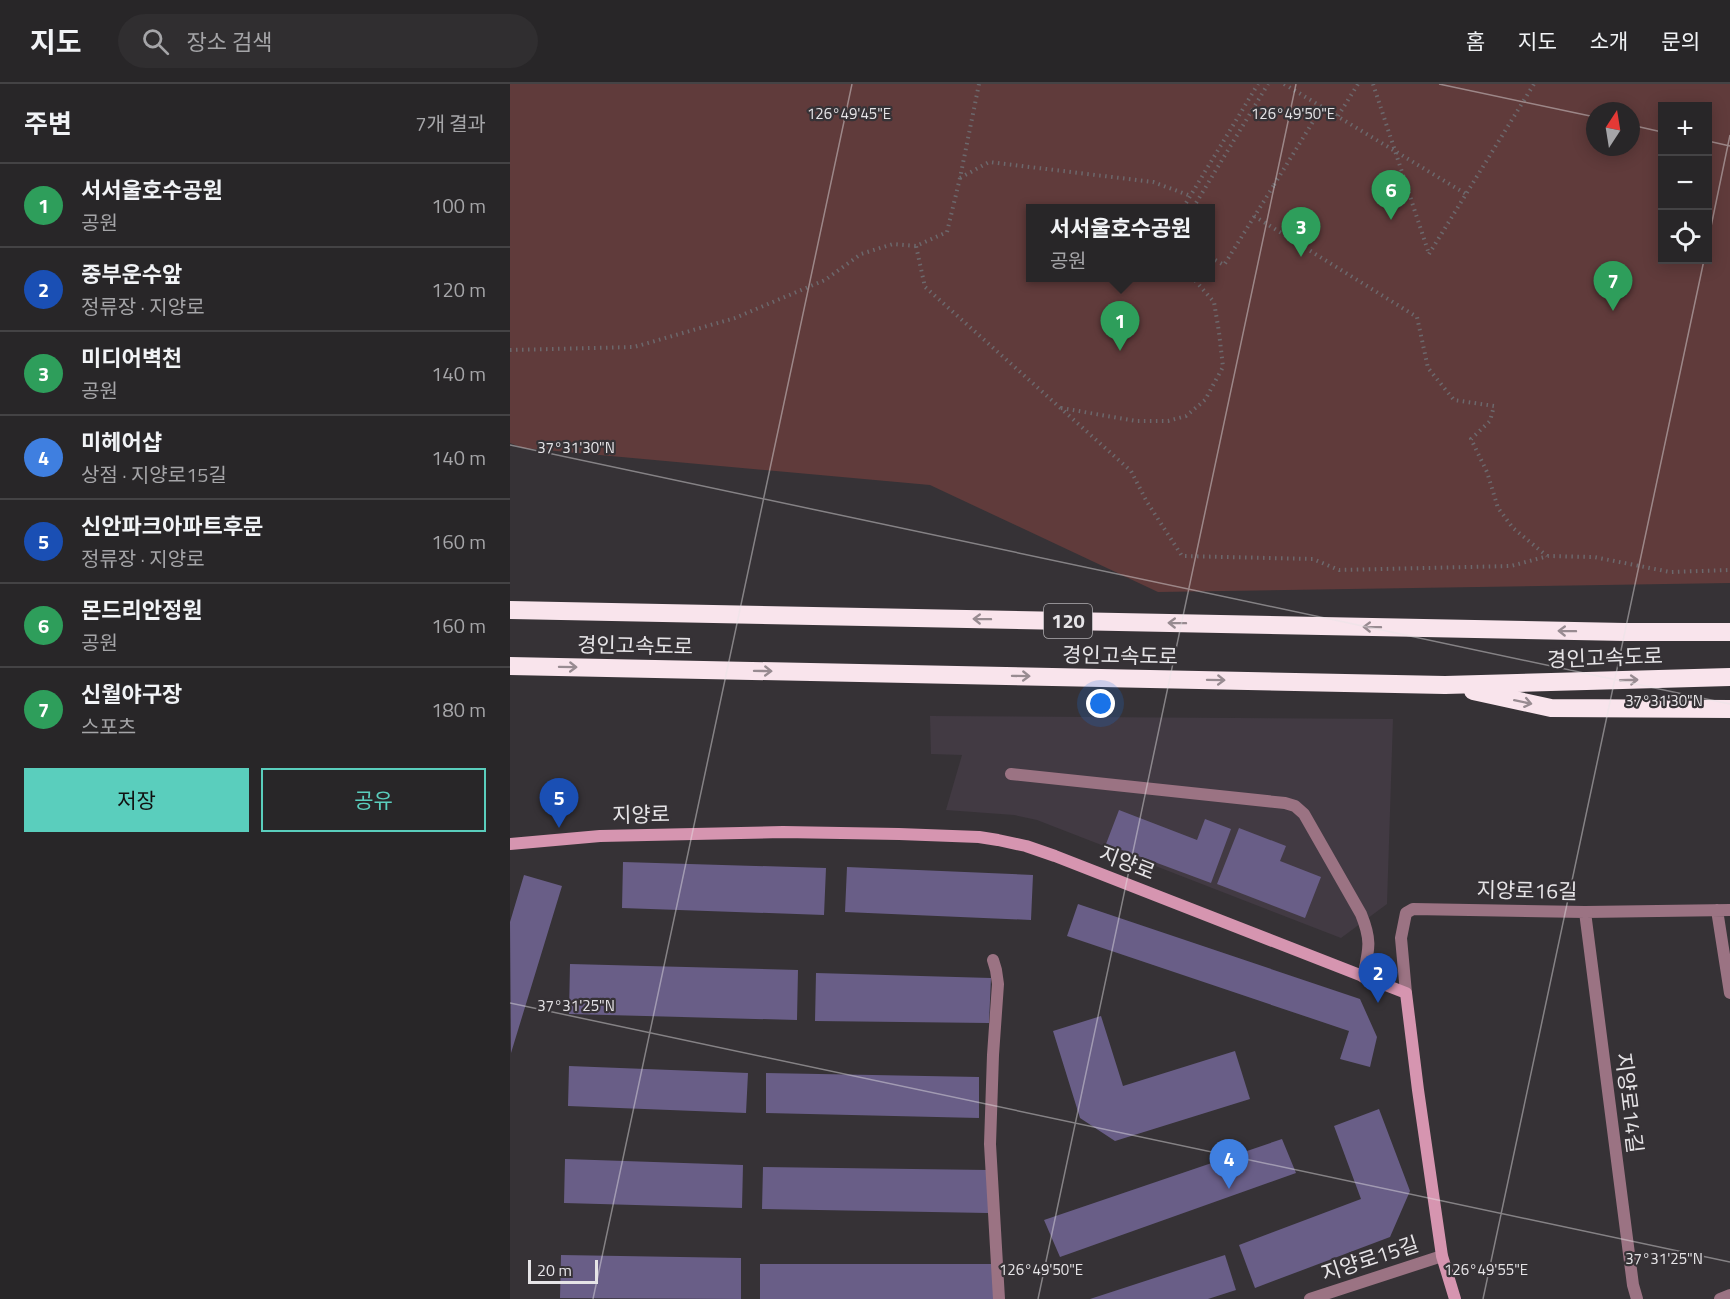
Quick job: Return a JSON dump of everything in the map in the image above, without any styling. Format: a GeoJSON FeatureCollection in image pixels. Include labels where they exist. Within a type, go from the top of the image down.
{"type":"FeatureCollection","features":[{"type":"Feature","properties":{"kind":"highway","name":"경인고속도로"},"geometry":{"type":"LineString","coordinates":[[510,610],[1625,632],[1730,632]]}},
{"type":"Feature","properties":{"kind":"highway"},"geometry":{"type":"LineString","coordinates":[[1625,632],[1730,619]]}},
{"type":"Feature","properties":{"kind":"highway","name":"경인고속도로"},"geometry":{"type":"LineString","coordinates":[[510,666],[1445,685],[1730,677]]}},
{"type":"Feature","properties":{"kind":"highway"},"geometry":{"type":"LineString","coordinates":[[1445,685],[1551,708],[1730,709]]}},
{"type":"Feature","properties":{"kind":"street"},"geometry":{"type":"LineString","coordinates":[[1011,774],[1286,802],[1295,806],[1304,814],[1361,914],[1367,929],[1369,949],[1363,977]]}},
{"type":"Feature","properties":{"kind":"street","name":"지양로"},"geometry":{"type":"LineString","coordinates":[[510,844],[582,836],[783,832],[979,837],[998,840],[1026,846],[1054,856],[1406,993]]}},
{"type":"Feature","properties":{"kind":"street","name":"지양로16길"},"geometry":{"type":"LineString","coordinates":[[1406,993],[1401,938],[1409,910],[1585,912],[1724,910]]}},
{"type":"Feature","properties":{"kind":"street"},"geometry":{"type":"LineString","coordinates":[[1724,910],[1730,993]]}},
{"type":"Feature","properties":{"kind":"street","name":"지양로14길"},"geometry":{"type":"LineString","coordinates":[[1585,912],[1633,1285],[1637,1299]]}},
{"type":"Feature","properties":{"kind":"street"},"geometry":{"type":"LineString","coordinates":[[993,960],[998,984],[990,1144],[999,1299]]}},
{"type":"Feature","properties":{"kind":"street"},"geometry":{"type":"LineString","coordinates":[[1406,993],[1442,1256],[1455,1299]]}},
{"type":"Feature","properties":{"kind":"street","name":"지양로15길"},"geometry":{"type":"LineString","coordinates":[[1310,1299],[1442,1256]]}},
{"type":"Feature","properties":{"kind":"street"},"geometry":{"type":"LineString","coordinates":[[1720,1299],[1730,1295]]}},
{"type":"Feature","properties":{"kind":"path"},"geometry":{"type":"LineString","coordinates":[[510,350],[634,347],[735,318],[825,280],[861,254],[893,244],[916,246],[947,232],[979,84]]}},
{"type":"Feature","properties":{"kind":"path"},"geometry":{"type":"LineString","coordinates":[[1186,204],[1258,84]]}},
{"type":"Feature","properties":{"kind":"path"},"geometry":{"type":"LineString","coordinates":[[1195,204],[1268,84]]}},
{"type":"Feature","properties":{"kind":"path"},"geometry":{"type":"LineString","coordinates":[[1284,84],[1466,194]]}},
{"type":"Feature","properties":{"kind":"path"},"geometry":{"type":"LineString","coordinates":[[1338,116],[1358,84]]}},
{"type":"Feature","properties":{"kind":"path"},"geometry":{"type":"LineString","coordinates":[[1373,84],[1429,254],[1534,84]]}},
{"type":"Feature","properties":{"kind":"path"},"geometry":{"type":"LineString","coordinates":[[1215,260],[1224,265],[1322,107],[1394,150]]}},
{"type":"Feature","properties":{"kind":"path"},"geometry":{"type":"LineString","coordinates":[[960,178],[989,162],[1153,182],[1191,196]]}},
{"type":"Feature","properties":{"kind":"path"},"geometry":{"type":"LineString","coordinates":[[1254,216],[1417,317],[1428,368],[1454,400],[1494,406],[1490,421],[1471,439],[1487,472],[1498,508],[1512,528],[1548,556]]}},
{"type":"Feature","properties":{"kind":"path"},"geometry":{"type":"LineString","coordinates":[[916,246],[925,287],[1131,471],[1147,502],[1182,556],[1314,559],[1339,570],[1511,566],[1548,556],[1594,557],[1670,572],[1730,570]]}},
{"type":"Feature","properties":{"kind":"path"},"geometry":{"type":"LineString","coordinates":[[1060,408],[1136,421],[1168,421],[1186,416],[1205,400],[1223,367],[1214,302],[1196,282]]}},
{"type":"Feature","properties":{"kind":"shaded area"},"geometry":{"type":"Polygon","coordinates":[[[510,84],[1730,84],[1730,583],[1158,592],[930,485],[523,448],[510,443],[510,84]]]}},
{"type":"Feature","properties":{"kind":"shaded area"},"geometry":{"type":"Polygon","coordinates":[[[930,716],[1393,719],[1387,904],[1341,938],[1037,820],[1014,815],[946,810],[962,755],[931,754],[930,716]]]}},
{"type":"Feature","properties":{"kind":"building"},"geometry":{"type":"Polygon","coordinates":[[[1119,810],[1197,840],[1205,819],[1231,829],[1211,883],[1106,844],[1119,810]]]}},
{"type":"Feature","properties":{"kind":"building"},"geometry":{"type":"Polygon","coordinates":[[[1239,828],[1286,846],[1280,861],[1321,877],[1305,918],[1217,884],[1239,828]]]}},
{"type":"Feature","properties":{"kind":"building"},"geometry":{"type":"Polygon","coordinates":[[[623,862],[826,868],[824,915],[622,908],[623,862]]]}},
{"type":"Feature","properties":{"kind":"building"},"geometry":{"type":"Polygon","coordinates":[[[847,867],[1033,875],[1031,920],[845,912],[847,867]]]}},
{"type":"Feature","properties":{"kind":"building"},"geometry":{"type":"Polygon","coordinates":[[[524,875],[562,886],[511,1053],[510,922],[524,875]]]}},
{"type":"Feature","properties":{"kind":"building"},"geometry":{"type":"Polygon","coordinates":[[[1078,904],[1360,999],[1377,1037],[1370,1067],[1340,1059],[1349,1031],[1067,936],[1078,904]]]}},
{"type":"Feature","properties":{"kind":"building"},"geometry":{"type":"Polygon","coordinates":[[[570,964],[798,970],[797,1020],[569,1014],[570,964]]]}},
{"type":"Feature","properties":{"kind":"building"},"geometry":{"type":"Polygon","coordinates":[[[816,973],[991,978],[989,1023],[815,1021],[816,973]]]}},
{"type":"Feature","properties":{"kind":"building"},"geometry":{"type":"Polygon","coordinates":[[[1101,1016],[1123,1086],[1235,1051],[1250,1099],[1115,1141],[1080,1118],[1053,1031],[1101,1016]]]}},
{"type":"Feature","properties":{"kind":"building"},"geometry":{"type":"Polygon","coordinates":[[[569,1066],[748,1073],[746,1113],[568,1106],[569,1066]]]}},
{"type":"Feature","properties":{"kind":"building"},"geometry":{"type":"Polygon","coordinates":[[[766,1073],[979,1077],[979,1118],[766,1113],[766,1073]]]}},
{"type":"Feature","properties":{"kind":"building"},"geometry":{"type":"Polygon","coordinates":[[[1379,1109],[1410,1191],[1390,1237],[1255,1288],[1239,1245],[1361,1199],[1334,1126],[1379,1109]]]}},
{"type":"Feature","properties":{"kind":"building"},"geometry":{"type":"Polygon","coordinates":[[[1282,1139],[1296,1173],[1060,1257],[1044,1220],[1282,1139]]]}},
{"type":"Feature","properties":{"kind":"building"},"geometry":{"type":"Polygon","coordinates":[[[565,1159],[743,1165],[742,1208],[564,1203],[565,1159]]]}},
{"type":"Feature","properties":{"kind":"building"},"geometry":{"type":"Polygon","coordinates":[[[763,1167],[988,1170],[988,1213],[762,1209],[763,1167]]]}},
{"type":"Feature","properties":{"kind":"building"},"geometry":{"type":"Polygon","coordinates":[[[561,1255],[741,1258],[741,1299],[560,1298],[561,1255]]]}},
{"type":"Feature","properties":{"kind":"building"},"geometry":{"type":"Polygon","coordinates":[[[1225,1255],[1236,1290],[1208,1299],[1090,1299],[1225,1255]]]}},
{"type":"Feature","properties":{"kind":"building"},"geometry":{"type":"Polygon","coordinates":[[[760,1264],[994,1264],[994,1299],[760,1299],[760,1264]]]}},
{"type":"Feature","properties":{"kind":"place","name":"몬드리안정원"},"geometry":{"type":"Point","coordinates":[1391,220]}},
{"type":"Feature","properties":{"kind":"place","name":"미디어벽천"},"geometry":{"type":"Point","coordinates":[1301,257]}},
{"type":"Feature","properties":{"kind":"place","name":"신월야구장"},"geometry":{"type":"Point","coordinates":[1613,311]}},
{"type":"Feature","properties":{"kind":"place","name":"서서울호수공원"},"geometry":{"type":"Point","coordinates":[1120,351]}},
{"type":"Feature","properties":{"kind":"place","name":"신안파크아파트후문"},"geometry":{"type":"Point","coordinates":[559,828]}},
{"type":"Feature","properties":{"kind":"place","name":"중부운수앞"},"geometry":{"type":"Point","coordinates":[1378,1003]}},
{"type":"Feature","properties":{"kind":"place","name":"미헤어샵"},"geometry":{"type":"Point","coordinates":[1229,1189]}}]}
